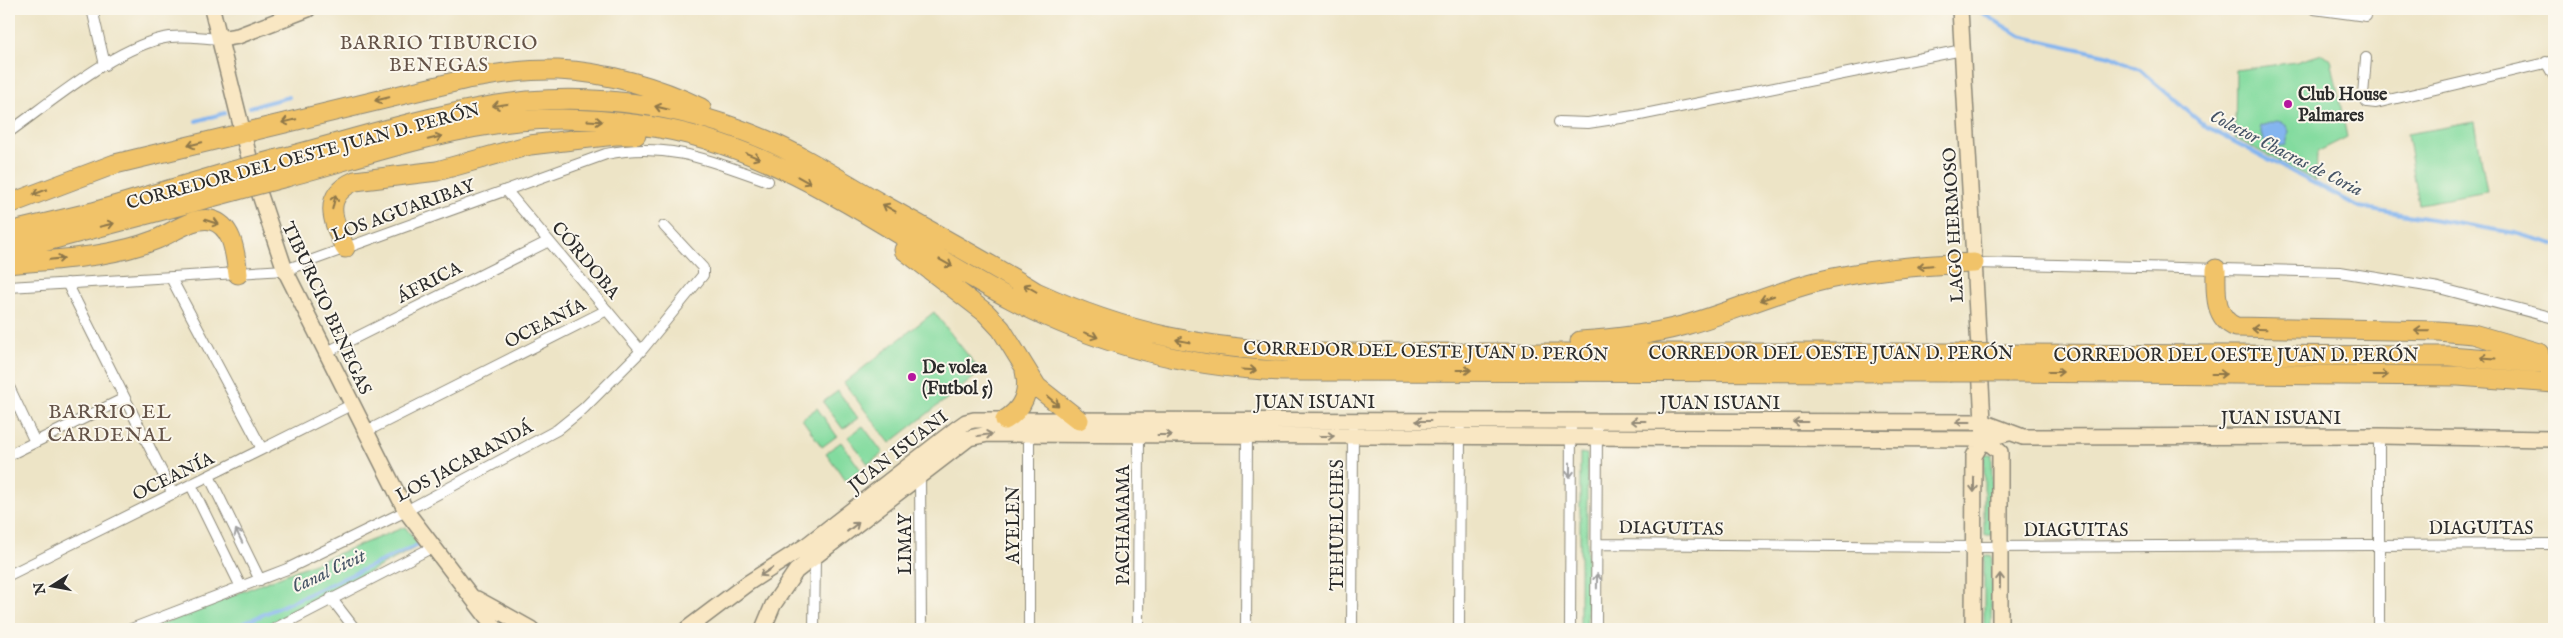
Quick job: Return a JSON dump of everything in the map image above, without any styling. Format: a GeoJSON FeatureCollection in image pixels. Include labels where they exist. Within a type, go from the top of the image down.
{"type":"FeatureCollection","features":[{"type":"Feature","properties":{"kind":"highway"},"geometry":{"type":"LineString","coordinates":[[9,204],[115,164],[467,79],[504,73],[559,70],[610,78],[686,101],[766,140]]}},
{"type":"Feature","properties":{"kind":"highway","name":"CORREDOR DEL OESTE JUAN D. PERÓN"},"geometry":{"type":"LineString","coordinates":[[9,232],[93,212],[229,172],[432,118],[493,106],[558,100],[654,106],[685,113],[766,140],[779,167]]}},
{"type":"Feature","properties":{"kind":"highway","name":"CORREDOR DEL OESTE JUAN D. PERÓN"},"geometry":{"type":"LineString","coordinates":[[9,251],[470,128],[517,122],[570,119],[641,125],[701,137],[779,167],[1012,300],[1062,324],[1114,343],[1174,359],[1238,369],[1322,372],[1949,372],[2008,363],[2449,356],[2554,364]]}},
{"type":"Feature","properties":{"kind":"highway"},"geometry":{"type":"LineString","coordinates":[[346,248],[337,229],[332,208],[335,194],[344,186],[355,181],[437,171],[539,144],[615,134],[701,137]]}},
{"type":"Feature","properties":{"kind":"highway","name":"CORREDOR DEL OESTE JUAN D. PERÓN"},"geometry":{"type":"LineString","coordinates":[[779,167],[836,176],[1036,292],[1066,306],[1150,334],[1212,346],[1258,351],[1949,353],[2008,363],[2458,376],[2554,383]]}},
{"type":"Feature","properties":{"kind":"highway"},"geometry":{"type":"LineString","coordinates":[[857,211],[948,286],[986,313],[1001,329],[1037,387],[1079,420]]}},
{"type":"Feature","properties":{"kind":"highway"},"geometry":{"type":"LineString","coordinates":[[9,264],[93,256],[120,251],[154,240],[202,219],[212,220],[222,226],[229,234],[238,274]]}},
{"type":"Feature","properties":{"kind":"highway"},"geometry":{"type":"LineString","coordinates":[[1477,352],[1536,343],[1604,340],[1650,333],[1683,326],[1813,283],[1843,276],[1875,270],[1974,263]]}},
{"type":"Feature","properties":{"kind":"highway"},"geometry":{"type":"LineString","coordinates":[[2216,269],[2216,300],[2222,315],[2229,324],[2236,327],[2438,331],[2473,334],[2554,358]]}},
{"type":"Feature","properties":{"kind":"highway"},"geometry":{"type":"LineString","coordinates":[[1005,420],[1016,412],[1026,396],[1028,382],[1022,362]]}},
{"type":"Feature","properties":{"kind":"street"},"geometry":{"type":"LineString","coordinates":[[92,9],[106,65]]}},
{"type":"Feature","properties":{"kind":"street","name":"TIBURCIO BENEGAS"},"geometry":{"type":"LineString","coordinates":[[212,9],[261,202],[285,270],[364,432],[406,511],[496,629]]}},
{"type":"Feature","properties":{"kind":"street"},"geometry":{"type":"LineString","coordinates":[[9,132],[106,65],[143,46],[169,37],[220,39],[238,36],[308,9]]}},
{"type":"Feature","properties":{"kind":"street","name":"LAGO HERMOSO"},"geometry":{"type":"LineString","coordinates":[[1960,9],[1984,439],[1974,456],[1974,629]]}},
{"type":"Feature","properties":{"kind":"street"},"geometry":{"type":"LineString","coordinates":[[2314,9],[2367,12]]}},
{"type":"Feature","properties":{"kind":"street"},"geometry":{"type":"LineString","coordinates":[[1559,122],[1588,123],[1640,115],[1962,50]]}},
{"type":"Feature","properties":{"kind":"street"},"geometry":{"type":"LineString","coordinates":[[2366,58],[2363,95],[2367,102],[2376,103],[2550,61],[2554,76]]}},
{"type":"Feature","properties":{"kind":"street","name":"LOS AGUARIBAY"},"geometry":{"type":"LineString","coordinates":[[9,287],[285,270],[606,154],[649,148],[779,167]]}},
{"type":"Feature","properties":{"kind":"street","name":"CÓRDOBA"},"geometry":{"type":"LineString","coordinates":[[506,190],[641,351]]}},
{"type":"Feature","properties":{"kind":"street","name":"LOS JACARANDÁ"},"geometry":{"type":"LineString","coordinates":[[131,629],[260,580],[406,511],[557,430],[583,409],[641,351],[703,275],[703,268],[664,226]]}},
{"type":"Feature","properties":{"kind":"street","name":"ÁFRICA"},"geometry":{"type":"LineString","coordinates":[[325,353],[549,241]]}},
{"type":"Feature","properties":{"kind":"street"},"geometry":{"type":"LineString","coordinates":[[1974,263],[2284,269],[2380,277],[2439,288],[2554,318]]}},
{"type":"Feature","properties":{"kind":"street"},"geometry":{"type":"LineString","coordinates":[[172,278],[262,449]]}},
{"type":"Feature","properties":{"kind":"street"},"geometry":{"type":"LineString","coordinates":[[67,283],[123,398],[173,494]]}},
{"type":"Feature","properties":{"kind":"street","name":"OCEANÍA"},"geometry":{"type":"LineString","coordinates":[[364,432],[607,310]]}},
{"type":"Feature","properties":{"kind":"street"},"geometry":{"type":"LineString","coordinates":[[9,387],[35,442]]}},
{"type":"Feature","properties":{"kind":"street"},"geometry":{"type":"LineString","coordinates":[[9,455],[123,398]]}},
{"type":"Feature","properties":{"kind":"street","name":"OCEANÍA"},"geometry":{"type":"LineString","coordinates":[[9,575],[351,406]]}},
{"type":"Feature","properties":{"kind":"street","name":"JUAN ISUANI"},"geometry":{"type":"LineString","coordinates":[[763,629],[773,605],[811,551],[915,460],[966,422],[1005,420],[1029,427],[1100,434],[1139,428]]}},
{"type":"Feature","properties":{"kind":"street"},"geometry":{"type":"LineString","coordinates":[[1079,420],[1100,434]]}},
{"type":"Feature","properties":{"kind":"street","name":"JUAN ISUANI"},"geometry":{"type":"LineString","coordinates":[[687,629],[748,583],[811,551],[922,474],[969,438],[1029,427],[1079,420],[1139,428],[1460,429],[1571,437],[1984,439],[2009,433]]}},
{"type":"Feature","properties":{"kind":"street"},"geometry":{"type":"LineString","coordinates":[[1570,629],[1571,421]]}},
{"type":"Feature","properties":{"kind":"street","name":"JUAN ISUANI"},"geometry":{"type":"LineString","coordinates":[[1460,429],[1571,421],[1983,422],[2023,437],[2379,436],[2554,439]]}},
{"type":"Feature","properties":{"kind":"street"},"geometry":{"type":"LineString","coordinates":[[1596,629],[1597,421]]}},
{"type":"Feature","properties":{"kind":"street","name":"AYELEN"},"geometry":{"type":"LineString","coordinates":[[1029,427],[1029,629]]}},
{"type":"Feature","properties":{"kind":"street","name":"PACHAMAMA"},"geometry":{"type":"LineString","coordinates":[[1138,629],[1139,428]]}},
{"type":"Feature","properties":{"kind":"street"},"geometry":{"type":"LineString","coordinates":[[1246,629],[1247,428]]}},
{"type":"Feature","properties":{"kind":"street","name":"TEHUELCHES"},"geometry":{"type":"LineString","coordinates":[[1352,629],[1353,428]]}},
{"type":"Feature","properties":{"kind":"street"},"geometry":{"type":"LineString","coordinates":[[1459,629],[1460,429]]}},
{"type":"Feature","properties":{"kind":"street"},"geometry":{"type":"LineString","coordinates":[[2379,436],[2379,629]]}},
{"type":"Feature","properties":{"kind":"street"},"geometry":{"type":"LineString","coordinates":[[1984,439],[2000,452],[2000,629]]}},
{"type":"Feature","properties":{"kind":"street","name":"LIMAY"},"geometry":{"type":"LineString","coordinates":[[915,460],[922,474],[921,629]]}},
{"type":"Feature","properties":{"kind":"street"},"geometry":{"type":"LineString","coordinates":[[209,476],[260,580]]}},
{"type":"Feature","properties":{"kind":"street"},"geometry":{"type":"LineString","coordinates":[[191,485],[241,587]]}},
{"type":"Feature","properties":{"kind":"street","name":"DIAGUITAS"},"geometry":{"type":"LineString","coordinates":[[1597,544],[2000,547],[2554,544]]}},
{"type":"Feature","properties":{"kind":"street"},"geometry":{"type":"LineString","coordinates":[[274,629],[432,547]]}},
{"type":"Feature","properties":{"kind":"street"},"geometry":{"type":"LineString","coordinates":[[811,551],[814,629]]}},
{"type":"Feature","properties":{"kind":"street","name":"TIBURCIO BENEGAS"},"geometry":{"type":"LineString","coordinates":[[470,594],[531,629]]}},
{"type":"Feature","properties":{"kind":"street"},"geometry":{"type":"LineString","coordinates":[[331,598],[354,629]]}},
{"type":"Feature","properties":{"kind":"green space","name":"Club House Palmares"},"geometry":{"type":"Polygon","coordinates":[[[2321,54],[2331,59],[2347,137],[2317,152],[2316,181],[2235,138],[2236,70],[2296,62],[2321,54]]]}},
{"type":"Feature","properties":{"kind":"green space"},"geometry":{"type":"Polygon","coordinates":[[[2475,122],[2487,192],[2419,204],[2407,134],[2475,122]]]}},
{"type":"Feature","properties":{"kind":"green space","name":"De volea (Futbol 5)"},"geometry":{"type":"Polygon","coordinates":[[[934,312],[981,372],[890,443],[844,383],[934,312]]]}},
{"type":"Feature","properties":{"kind":"green space"},"geometry":{"type":"Polygon","coordinates":[[[838,391],[858,418],[843,429],[823,402],[838,391]]]}},
{"type":"Feature","properties":{"kind":"green space"},"geometry":{"type":"Polygon","coordinates":[[[817,408],[837,436],[822,447],[802,419],[817,408]]]}},
{"type":"Feature","properties":{"kind":"green space"},"geometry":{"type":"Polygon","coordinates":[[[863,426],[883,453],[868,464],[848,437],[863,426]]]}},
{"type":"Feature","properties":{"kind":"green space"},"geometry":{"type":"Polygon","coordinates":[[[1613,427],[1966,429],[1966,433],[1613,430],[1613,427]]]}},
{"type":"Feature","properties":{"kind":"green space"},"geometry":{"type":"Polygon","coordinates":[[[841,442],[861,470],[846,481],[826,453],[841,442]]]}},
{"type":"Feature","properties":{"kind":"green space"},"geometry":{"type":"Polygon","coordinates":[[[1580,453],[1587,454],[1587,629],[1580,629],[1580,453]]]}},
{"type":"Feature","properties":{"kind":"green space"},"geometry":{"type":"Polygon","coordinates":[[[1984,454],[1992,454],[1992,535],[1984,535],[1984,454]]]}},
{"type":"Feature","properties":{"kind":"green space"},"geometry":{"type":"Polygon","coordinates":[[[405,527],[417,542],[415,548],[260,629],[148,629],[405,527]]]}},
{"type":"Feature","properties":{"kind":"green space"},"geometry":{"type":"Polygon","coordinates":[[[1984,556],[1992,556],[1991,629],[1984,629],[1984,556]]]}},
{"type":"Feature","properties":{"kind":"water"},"geometry":{"type":"Polygon","coordinates":[[[2277,121],[2284,123],[2289,131],[2286,145],[2275,147],[2265,144],[2260,126],[2277,121]]]}},
{"type":"Feature","properties":{"kind":"waterway","name":"Colector Chacras de Coria"},"geometry":{"type":"LineString","coordinates":[[1976,9],[2020,36],[2110,56],[2140,70],[2206,127],[2359,207],[2515,233],[2554,244]]}},
{"type":"Feature","properties":{"kind":"waterway"},"geometry":{"type":"LineString","coordinates":[[250,107],[289,97]]}},
{"type":"Feature","properties":{"kind":"waterway"},"geometry":{"type":"LineString","coordinates":[[196,121],[225,113]]}},
{"type":"Feature","properties":{"kind":"waterway","name":"Canal Civit"},"geometry":{"type":"LineString","coordinates":[[231,629],[424,542]]}},
{"type":"Feature","properties":{"kind":"place","name":"Club House Palmares"},"geometry":{"type":"Point","coordinates":[2288,104]}},
{"type":"Feature","properties":{"kind":"place","name":"De volea (Futbol 5)"},"geometry":{"type":"Point","coordinates":[912,377]}},
{"type":"Feature","properties":{"kind":"district","name":"BARRIO TIBURCIO BENEGAS"},"geometry":{"type":"Point","coordinates":[439,53]}},
{"type":"Feature","properties":{"kind":"district","name":"BARRIO EL CARDENAL"},"geometry":{"type":"Point","coordinates":[110,422]}}]}
